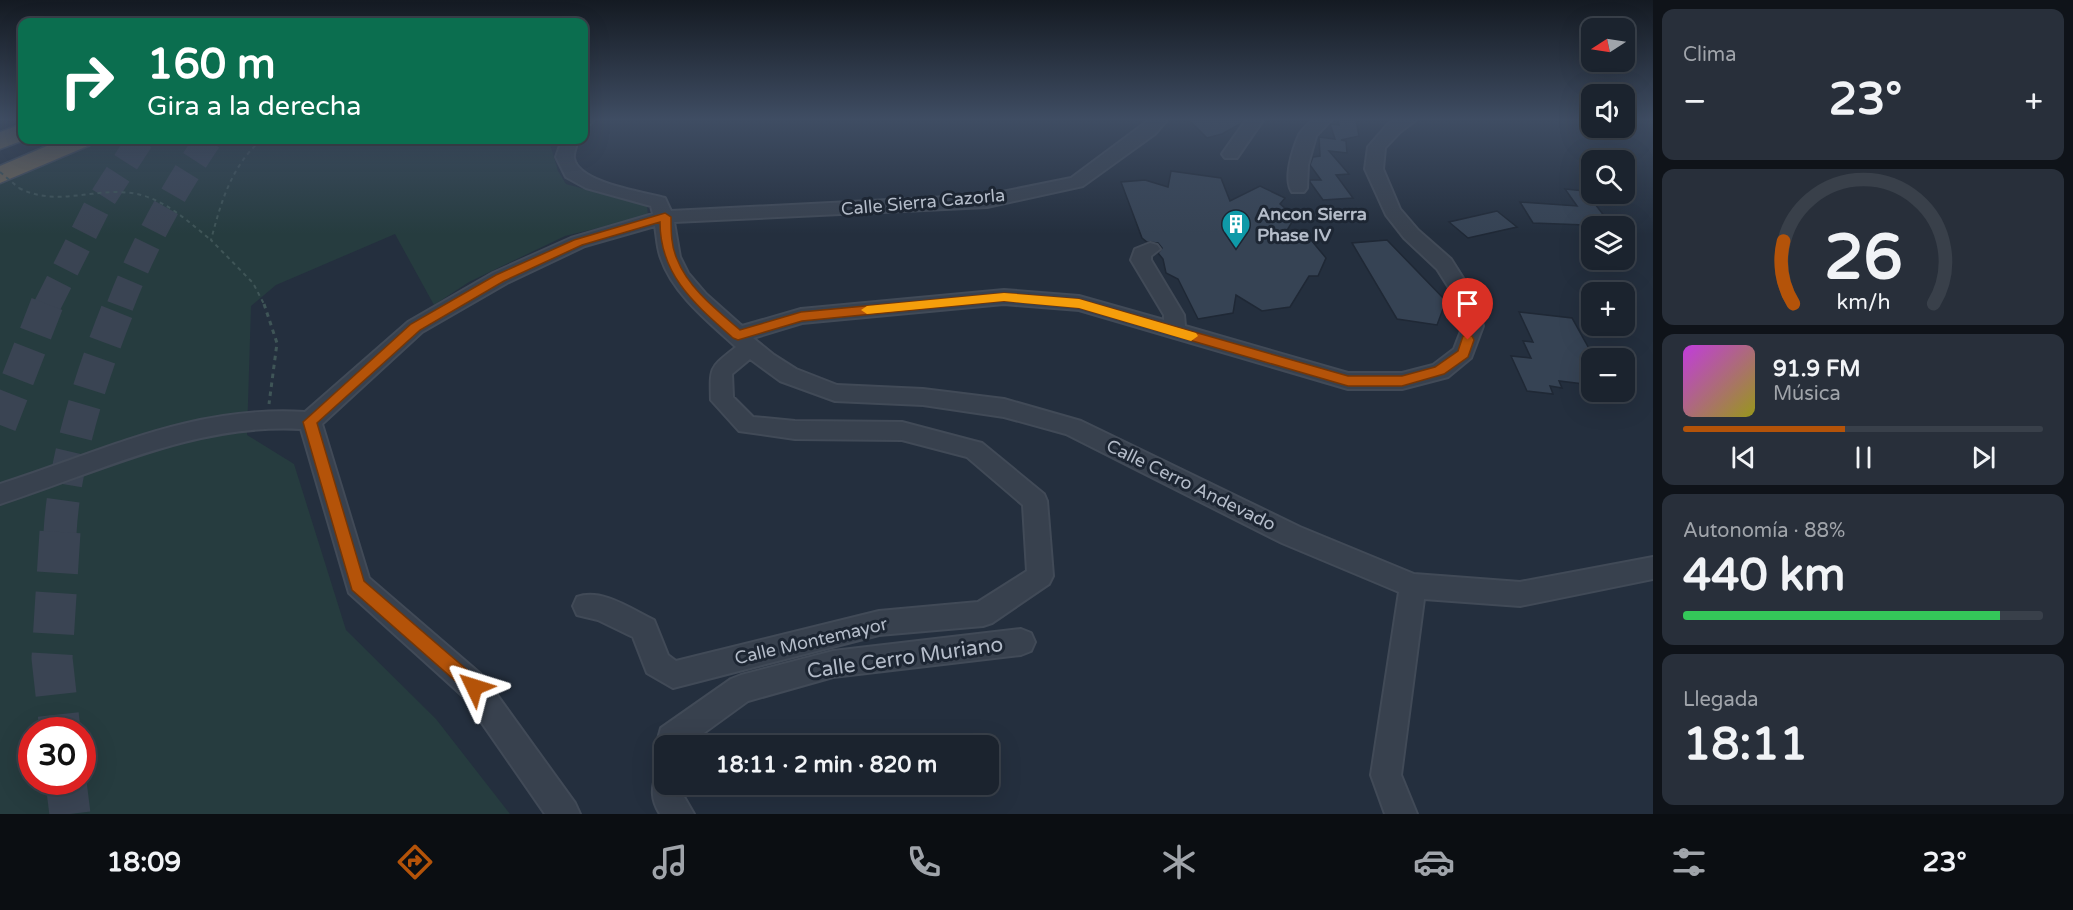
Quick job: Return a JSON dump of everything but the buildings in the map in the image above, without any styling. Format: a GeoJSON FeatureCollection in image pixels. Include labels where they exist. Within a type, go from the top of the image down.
{"type":"FeatureCollection","features":[{"type":"Feature","properties":{"kind":"highway"},"geometry":{"type":"LineString","coordinates":[[5,176],[36,158]]}},
{"type":"Feature","properties":{"kind":"highway"},"geometry":{"type":"LineString","coordinates":[[5,176],[43,158]]}},
{"type":"Feature","properties":{"kind":"street"},"geometry":{"type":"LineString","coordinates":[[565,158],[572,173],[592,184],[659,202],[665,217]]}},
{"type":"Feature","properties":{"kind":"street","name":"Calle Sierra Cazorla"},"geometry":{"type":"LineString","coordinates":[[310,422],[415,327],[481,289],[578,242],[665,217],[987,201],[1077,182],[1110,158]]}},
{"type":"Feature","properties":{"kind":"street"},"geometry":{"type":"LineString","coordinates":[[1298,188],[1301,158]]}},
{"type":"Feature","properties":{"kind":"street"},"geometry":{"type":"LineString","coordinates":[[744,341],[801,316],[1004,297],[1079,303],[1348,381],[1402,381],[1440,371],[1463,353],[1473,326],[1468,302],[1444,264],[1411,234],[1392,211],[1374,169],[1376,158]]}},
{"type":"Feature","properties":{"kind":"street","name":"Calle Cerro Andevado"},"geometry":{"type":"LineString","coordinates":[[665,217],[671,260],[697,299],[744,341],[788,375],[835,393],[923,397],[1004,408],[1073,428],[1291,535],[1413,586],[1520,594],[1653,568]]}},
{"type":"Feature","properties":{"kind":"street"},"geometry":{"type":"LineString","coordinates":[[1150,249],[1142,252],[1141,260],[1174,315],[1175,331]]}},
{"type":"Feature","properties":{"kind":"street","name":"Calle Montemayor"},"geometry":{"type":"LineString","coordinates":[[586,606],[601,608],[644,629],[657,664],[673,675],[879,623],[983,614],[1040,576],[1035,501],[974,450],[902,431],[795,430],[747,425],[722,400],[721,371],[744,341]]}},
{"type":"Feature","properties":{"kind":"street"},"geometry":{"type":"LineString","coordinates":[[0,494],[39,483],[205,425],[267,417],[310,422],[358,585],[474,687],[564,814]]}},
{"type":"Feature","properties":{"kind":"street"},"geometry":{"type":"LineString","coordinates":[[1401,814],[1386,774],[1413,586]]}},
{"type":"Feature","properties":{"kind":"street","name":"Calle Cerro Muriano"},"geometry":{"type":"LineString","coordinates":[[675,735],[741,689],[833,664],[1021,642]]}},
{"type":"Feature","properties":{"kind":"street"},"geometry":{"type":"LineString","coordinates":[[668,795],[668,799],[678,814]]}},
{"type":"Feature","properties":{"kind":"path"},"geometry":{"type":"LineString","coordinates":[[211,240],[225,188],[244,158]]}},
{"type":"Feature","properties":{"kind":"path"},"geometry":{"type":"LineString","coordinates":[[5,176],[27,194],[44,197],[111,192],[140,194],[163,206],[211,240],[253,283],[264,303],[277,343],[267,417]]}},
{"type":"Feature","properties":{"kind":"green space"},"geometry":{"type":"Polygon","coordinates":[[[59,158],[554,158],[558,171],[566,184],[647,206],[648,216],[565,236],[469,282],[434,305],[395,234],[276,285],[251,306],[247,435],[294,464],[346,630],[436,719],[510,814],[0,814],[0,183],[59,158]]]}},
{"type":"Feature","properties":{"kind":"tunnel"},"geometry":{"type":"LineString","coordinates":[[47,306],[97,207],[128,158]]}},
{"type":"Feature","properties":{"kind":"tunnel"},"geometry":{"type":"LineString","coordinates":[[120,306],[159,220],[196,158]]}},
{"type":"Feature","properties":{"kind":"tunnel"},"geometry":{"type":"LineString","coordinates":[[0,425],[47,304]]}},
{"type":"Feature","properties":{"kind":"tunnel"},"geometry":{"type":"LineString","coordinates":[[60,533],[73,446],[99,358],[120,304]]}},
{"type":"Feature","properties":{"kind":"tunnel"},"geometry":{"type":"LineString","coordinates":[[59,717],[52,658],[60,532]]}},
{"type":"Feature","properties":{"kind":"tunnel"},"geometry":{"type":"LineString","coordinates":[[68,795],[70,814]]}},
{"type":"Feature","properties":{"kind":"slow traffic"},"geometry":{"type":"LineString","coordinates":[[867,310],[1004,297],[1079,303],[1191,336]]}},
{"type":"Feature","properties":{"kind":"place","name":"Ancon Sierra Phase IV"},"geometry":{"type":"Point","coordinates":[1236,250]}},
{"type":"Feature","properties":{"kind":"route"},"geometry":{"type":"LineString","coordinates":[[474,687],[358,585],[310,422],[415,327],[500,278],[578,242],[665,217],[671,260],[697,299],[738,335],[801,316],[1004,297],[1079,303],[1348,381],[1402,381],[1440,371],[1463,353],[1468,340]]}}]}
